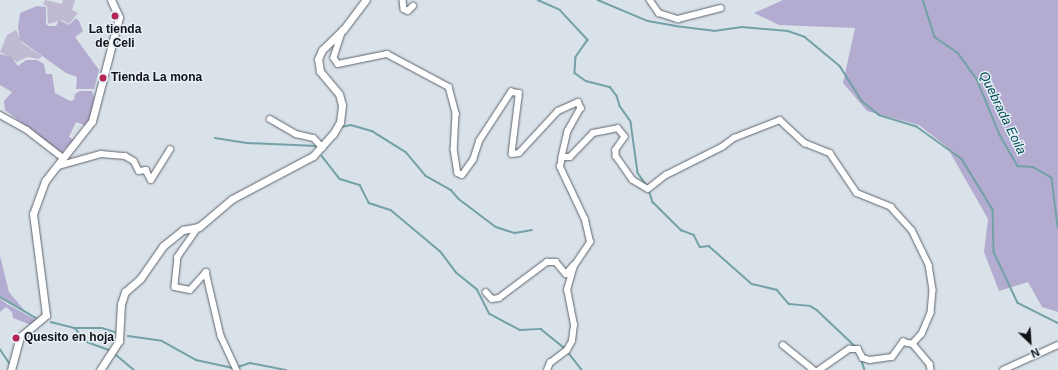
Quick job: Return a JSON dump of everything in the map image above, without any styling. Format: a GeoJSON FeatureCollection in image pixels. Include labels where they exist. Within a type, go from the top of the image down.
{"type":"FeatureCollection","features":[{"type":"Feature","properties":{"kind":"main road"},"geometry":{"type":"LineString","coordinates":[[11,370],[20,337],[45,318],[47,312],[33,230],[33,214],[40,191],[58,166],[62,157],[92,121],[107,54],[118,20],[116,9],[111,0]]}},
{"type":"Feature","properties":{"kind":"main road"},"geometry":{"type":"LineString","coordinates":[[100,370],[113,352],[121,334],[121,304],[127,289],[140,280],[154,255],[184,230],[199,227],[232,199],[313,156],[323,148],[338,128],[342,110],[339,94],[320,71],[318,59],[326,45],[343,30],[366,0]]}},
{"type":"Feature","properties":{"kind":"street"},"geometry":{"type":"LineString","coordinates":[[108,0],[116,9]]}},
{"type":"Feature","properties":{"kind":"street"},"geometry":{"type":"LineString","coordinates":[[402,0],[404,9],[408,11],[414,6]]}},
{"type":"Feature","properties":{"kind":"street"},"geometry":{"type":"LineString","coordinates":[[650,0],[659,14],[678,19],[721,8]]}},
{"type":"Feature","properties":{"kind":"street"},"geometry":{"type":"LineString","coordinates":[[343,30],[334,58],[338,64],[387,54],[449,88],[456,114],[453,143],[459,174],[466,173],[479,141],[512,92],[518,93],[519,97],[511,150],[514,154],[558,110],[575,102],[581,104],[565,141],[560,167],[585,220],[590,242],[574,266],[566,274],[556,262],[547,262],[499,298],[492,300],[486,292]]}},
{"type":"Feature","properties":{"kind":"street"},"geometry":{"type":"LineString","coordinates":[[0,115],[27,130],[62,157]]}},
{"type":"Feature","properties":{"kind":"street"},"geometry":{"type":"LineString","coordinates":[[270,119],[296,134],[314,138],[323,148]]}},
{"type":"Feature","properties":{"kind":"street"},"geometry":{"type":"LineString","coordinates":[[562,157],[570,157],[593,133],[618,128],[625,137],[616,150],[616,156],[633,180],[648,189],[666,175],[722,147],[739,135],[780,120],[806,143],[830,153],[856,193],[892,207],[912,230],[929,266],[933,295],[933,307],[926,327],[913,344]]}},
{"type":"Feature","properties":{"kind":"street"},"geometry":{"type":"LineString","coordinates":[[58,166],[101,154],[125,156],[134,161],[139,171],[146,170],[151,180],[170,150]]}},
{"type":"Feature","properties":{"kind":"street"},"geometry":{"type":"LineString","coordinates":[[199,227],[178,257],[175,287],[190,290],[206,272],[222,336],[237,370]]}},
{"type":"Feature","properties":{"kind":"street"},"geometry":{"type":"LineString","coordinates":[[547,370],[550,363],[568,350],[572,341],[573,317],[566,295],[574,266]]}},
{"type":"Feature","properties":{"kind":"street"},"geometry":{"type":"LineString","coordinates":[[819,370],[849,349],[858,349],[863,358],[870,360],[892,357],[903,342],[913,344],[930,364],[931,370]]}},
{"type":"Feature","properties":{"kind":"street"},"geometry":{"type":"LineString","coordinates":[[783,345],[814,370]]}},
{"type":"Feature","properties":{"kind":"street"},"geometry":{"type":"LineString","coordinates":[[1003,370],[1058,345]]}},
{"type":"Feature","properties":{"kind":"shaded area"},"geometry":{"type":"Polygon","coordinates":[[[45,0],[62,4],[63,0],[75,0],[72,10],[78,13],[69,24],[62,20],[48,24],[47,6],[43,4],[45,0]]]}},
{"type":"Feature","properties":{"kind":"shaded area"},"geometry":{"type":"Polygon","coordinates":[[[783,0],[1058,0],[1058,312],[1042,307],[1028,282],[999,291],[984,252],[988,219],[947,147],[919,125],[867,111],[843,83],[855,28],[779,25],[754,13],[783,0]]]}},
{"type":"Feature","properties":{"kind":"shaded area"},"geometry":{"type":"Polygon","coordinates":[[[37,6],[46,7],[46,24],[49,26],[56,26],[59,20],[69,25],[76,18],[79,21],[83,31],[75,37],[99,70],[94,89],[76,89],[77,77],[66,73],[20,40],[18,27],[20,13],[37,6]]]}},
{"type":"Feature","properties":{"kind":"shaded area"},"geometry":{"type":"Polygon","coordinates":[[[16,30],[22,43],[42,56],[39,59],[27,57],[17,62],[0,52],[7,35],[16,30]]]}},
{"type":"Feature","properties":{"kind":"shaded area"},"geometry":{"type":"Polygon","coordinates":[[[0,54],[11,57],[18,66],[26,60],[37,60],[44,64],[46,74],[52,74],[55,93],[70,101],[74,100],[75,94],[80,91],[92,91],[95,99],[87,126],[76,122],[69,137],[74,140],[61,153],[5,110],[4,101],[12,92],[0,85],[0,54]]]}},
{"type":"Feature","properties":{"kind":"shaded area"},"geometry":{"type":"Polygon","coordinates":[[[0,256],[9,292],[25,311],[0,296],[0,256]]]}},
{"type":"Feature","properties":{"kind":"shaded area"},"geometry":{"type":"Polygon","coordinates":[[[0,299],[38,321],[31,325],[13,318],[12,312],[6,307],[0,312],[0,299]]]}},
{"type":"Feature","properties":{"kind":"waterway"},"geometry":{"type":"LineString","coordinates":[[538,0],[560,10],[588,40],[576,57],[575,73],[586,81],[610,87],[617,96],[620,106],[631,122],[638,173],[647,186]]}},
{"type":"Feature","properties":{"kind":"waterway"},"geometry":{"type":"LineString","coordinates":[[598,0],[648,21],[675,26],[714,31],[742,27],[788,31],[805,37],[840,66],[862,101],[879,115],[916,126],[962,159],[993,210],[994,252],[1018,303],[1058,323]]}},
{"type":"Feature","properties":{"kind":"waterway","name":"Quebrada Eoila"},"geometry":{"type":"LineString","coordinates":[[923,0],[935,37],[958,53],[977,79],[1000,135],[1018,166],[1033,167],[1052,178],[1058,227]]}},
{"type":"Feature","properties":{"kind":"waterway"},"geometry":{"type":"LineString","coordinates":[[341,127],[351,125],[372,131],[406,152],[426,176],[451,190],[459,199],[496,227],[515,233],[532,230]]}},
{"type":"Feature","properties":{"kind":"waterway"},"geometry":{"type":"LineString","coordinates":[[215,138],[247,143],[317,146]]}},
{"type":"Feature","properties":{"kind":"waterway"},"geometry":{"type":"LineString","coordinates":[[322,156],[340,179],[360,185],[369,203],[391,210],[441,252],[457,273],[477,289],[490,314],[520,330],[541,329],[566,349]]}},
{"type":"Feature","properties":{"kind":"waterway"},"geometry":{"type":"LineString","coordinates":[[649,190],[653,202],[681,230],[694,235],[700,247],[709,246],[752,284],[777,290],[789,304],[810,306],[817,310],[855,346]]}},
{"type":"Feature","properties":{"kind":"waterway"},"geometry":{"type":"LineString","coordinates":[[0,297],[38,319]]}},
{"type":"Feature","properties":{"kind":"waterway"},"geometry":{"type":"LineString","coordinates":[[51,322],[75,328],[87,342],[109,350]]}},
{"type":"Feature","properties":{"kind":"waterway"},"geometry":{"type":"LineString","coordinates":[[76,328],[102,328],[118,333]]}},
{"type":"Feature","properties":{"kind":"waterway"},"geometry":{"type":"LineString","coordinates":[[128,336],[162,341],[196,360],[234,368]]}},
{"type":"Feature","properties":{"kind":"waterway"},"geometry":{"type":"LineString","coordinates":[[0,349],[10,364]]}},
{"type":"Feature","properties":{"kind":"waterway"},"geometry":{"type":"LineString","coordinates":[[568,352],[582,370]]}},
{"type":"Feature","properties":{"kind":"waterway"},"geometry":{"type":"LineString","coordinates":[[114,353],[134,370]]}},
{"type":"Feature","properties":{"kind":"waterway"},"geometry":{"type":"LineString","coordinates":[[862,361],[865,370]]}},
{"type":"Feature","properties":{"kind":"waterway"},"geometry":{"type":"LineString","coordinates":[[238,367],[250,363],[286,370]]}},
{"type":"Feature","properties":{"kind":"place","name":"La tienda de Celi"},"geometry":{"type":"Point","coordinates":[115,16]}},
{"type":"Feature","properties":{"kind":"place","name":"Tienda La mona"},"geometry":{"type":"Point","coordinates":[103,78]}},
{"type":"Feature","properties":{"kind":"place","name":"Quesito en hoja"},"geometry":{"type":"Point","coordinates":[16,338]}}]}
